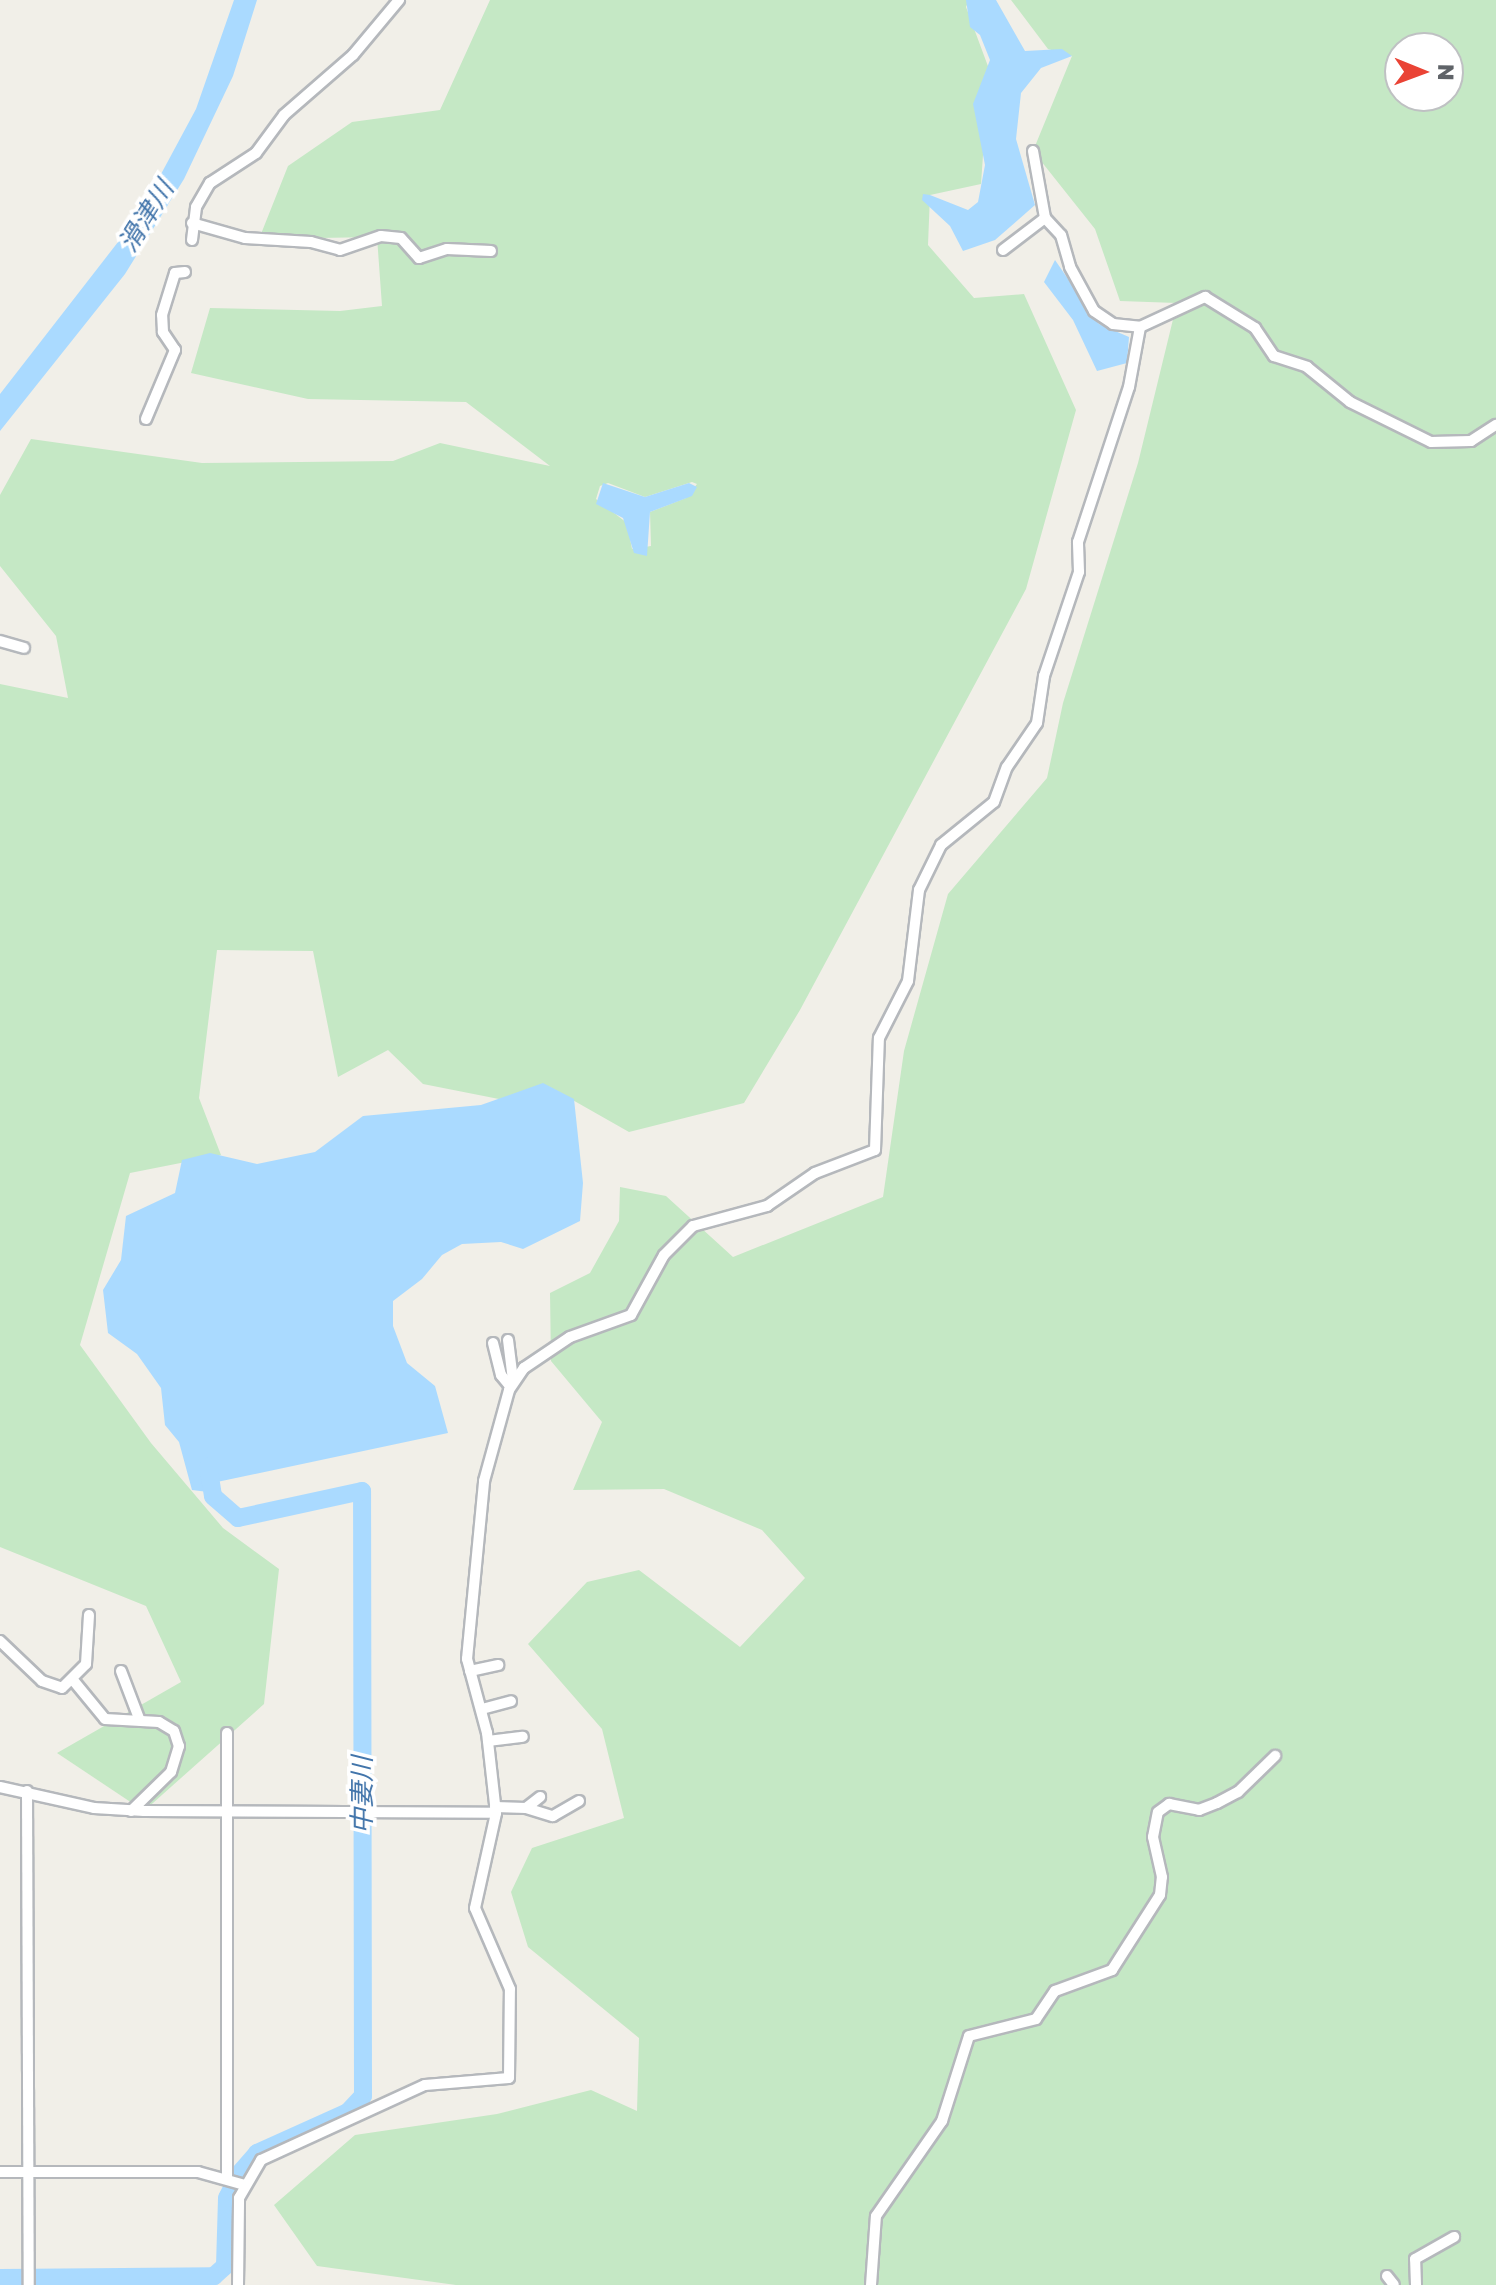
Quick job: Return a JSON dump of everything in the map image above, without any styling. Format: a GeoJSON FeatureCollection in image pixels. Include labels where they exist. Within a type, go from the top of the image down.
{"type":"FeatureCollection","features":[{"type":"Feature","properties":{"kind":"street"},"geometry":{"type":"LineString","coordinates":[[192,240],[192,223],[210,183],[256,153],[284,115],[353,55],[399,0]]}},
{"type":"Feature","properties":{"kind":"street"},"geometry":{"type":"LineString","coordinates":[[1033,151],[1045,218],[1061,235],[1070,267],[1094,311],[1113,324],[1140,327],[1205,297],[1255,328],[1274,356],[1307,367],[1350,402],[1431,442],[1471,441],[1496,425]]}},
{"type":"Feature","properties":{"kind":"street"},"geometry":{"type":"LineString","coordinates":[[1003,250],[1045,218]]}},
{"type":"Feature","properties":{"kind":"street"},"geometry":{"type":"LineString","coordinates":[[192,223],[245,238],[311,242],[340,250],[381,236],[401,238],[419,258],[447,249],[491,251]]}},
{"type":"Feature","properties":{"kind":"street"},"geometry":{"type":"LineString","coordinates":[[146,419],[175,350],[163,332],[162,315],[175,273],[185,272]]}},
{"type":"Feature","properties":{"kind":"street"},"geometry":{"type":"LineString","coordinates":[[512,1383],[570,1337],[631,1315],[664,1255],[693,1226],[767,1206],[815,1173],[875,1150],[879,1038],[908,981],[919,890],[941,845],[994,802],[1007,767],[1037,723],[1048,664],[1079,572],[1078,542],[1129,387],[1140,327]]}},
{"type":"Feature","properties":{"kind":"street"},"geometry":{"type":"LineString","coordinates":[[0,641],[24,648]]}},
{"type":"Feature","properties":{"kind":"street"},"geometry":{"type":"LineString","coordinates":[[0,2172],[237,2181],[261,2160],[419,2087],[509,2078],[510,1989],[503,1963],[478,1921],[474,1898],[495,1810],[488,1741],[467,1651],[484,1481],[512,1383],[508,1340]]}},
{"type":"Feature","properties":{"kind":"street"},"geometry":{"type":"LineString","coordinates":[[493,1343],[501,1375],[512,1383]]}},
{"type":"Feature","properties":{"kind":"street"},"geometry":{"type":"LineString","coordinates":[[0,1641],[55,1688],[73,1680],[91,1651],[89,1615]]}},
{"type":"Feature","properties":{"kind":"street"},"geometry":{"type":"LineString","coordinates":[[470,1671],[498,1665]]}},
{"type":"Feature","properties":{"kind":"street"},"geometry":{"type":"LineString","coordinates":[[121,1671],[140,1721]]}},
{"type":"Feature","properties":{"kind":"street"},"geometry":{"type":"LineString","coordinates":[[73,1680],[105,1719],[167,1724],[179,1746],[171,1772],[131,1811]]}},
{"type":"Feature","properties":{"kind":"street"},"geometry":{"type":"LineString","coordinates":[[482,1709],[511,1701]]}},
{"type":"Feature","properties":{"kind":"street"},"geometry":{"type":"LineString","coordinates":[[227,1733],[226,1813],[238,2285]]}},
{"type":"Feature","properties":{"kind":"street"},"geometry":{"type":"LineString","coordinates":[[488,1741],[523,1737]]}},
{"type":"Feature","properties":{"kind":"street"},"geometry":{"type":"LineString","coordinates":[[871,2285],[876,2216],[942,2121],[969,2036],[1036,2019],[1055,1991],[1112,1970],[1160,1895],[1162,1877],[1153,1837],[1158,1812],[1169,1804],[1199,1810],[1217,1803],[1238,1792],[1275,1756]]}},
{"type":"Feature","properties":{"kind":"street"},"geometry":{"type":"LineString","coordinates":[[0,1787],[94,1808],[131,1811],[363,1813],[526,1808],[553,1816],[579,1801]]}},
{"type":"Feature","properties":{"kind":"street"},"geometry":{"type":"LineString","coordinates":[[27,1791],[29,2281]]}},
{"type":"Feature","properties":{"kind":"street"},"geometry":{"type":"LineString","coordinates":[[526,1808],[540,1797]]}},
{"type":"Feature","properties":{"kind":"street"},"geometry":{"type":"LineString","coordinates":[[1416,2285],[1415,2259],[1454,2237]]}},
{"type":"Feature","properties":{"kind":"green space"},"geometry":{"type":"Polygon","coordinates":[[[490,0],[969,0],[966,7],[989,69],[981,184],[930,195],[928,245],[974,298],[1024,294],[1076,410],[1026,589],[800,1010],[744,1103],[629,1132],[548,1086],[504,1100],[423,1084],[388,1050],[338,1077],[313,951],[217,950],[199,1098],[221,1155],[130,1173],[80,1345],[151,1443],[223,1528],[279,1569],[264,1704],[144,1811],[57,1753],[181,1682],[146,1606],[0,1547],[0,684],[68,698],[56,636],[0,566],[0,495],[31,439],[202,463],[393,461],[440,443],[550,466],[466,402],[308,399],[191,373],[210,308],[340,311],[382,306],[377,237],[259,239],[288,166],[352,122],[440,110],[490,0]],[[692,482],[645,497],[608,483],[600,486],[596,499],[627,523],[632,549],[651,546],[650,512],[686,498],[697,484],[692,482]]]}},
{"type":"Feature","properties":{"kind":"green space"},"geometry":{"type":"Polygon","coordinates":[[[1011,0],[1496,0],[1496,2285],[456,2285],[317,2266],[274,2205],[355,2135],[497,2114],[591,2090],[637,2111],[639,2038],[528,1947],[511,1892],[532,1848],[624,1818],[602,1729],[528,1644],[587,1582],[639,1570],[740,1647],[805,1578],[762,1530],[664,1489],[573,1490],[602,1422],[551,1361],[550,1293],[590,1273],[619,1221],[620,1187],[666,1196],[733,1257],[883,1197],[904,1051],[948,894],[1047,778],[1063,703],[1138,463],[1177,303],[1120,301],[1095,229],[1033,151],[1072,56],[1048,49],[1011,0]]]}},
{"type":"Feature","properties":{"kind":"water","name":"滑津川"},"geometry":{"type":"Polygon","coordinates":[[[234,0],[257,0],[233,76],[184,179],[125,274],[0,431],[0,394],[139,215],[196,109],[234,0]]]}},
{"type":"Feature","properties":{"kind":"water"},"geometry":{"type":"Polygon","coordinates":[[[966,0],[996,0],[1025,51],[1062,49],[1072,56],[1041,68],[1021,93],[1016,139],[1035,205],[995,240],[963,251],[950,226],[922,200],[923,194],[930,195],[968,210],[978,202],[985,165],[973,104],[990,60],[980,35],[970,27],[966,0]]]}},
{"type":"Feature","properties":{"kind":"water"},"geometry":{"type":"Polygon","coordinates":[[[1055,260],[1099,324],[1129,337],[1127,363],[1097,371],[1073,320],[1044,282],[1055,260]]]}},
{"type":"Feature","properties":{"kind":"water"},"geometry":{"type":"Polygon","coordinates":[[[603,483],[645,497],[689,483],[697,487],[692,496],[650,512],[647,556],[634,553],[623,518],[596,504],[603,483]]]}},
{"type":"Feature","properties":{"kind":"water"},"geometry":{"type":"Polygon","coordinates":[[[543,1083],[574,1099],[583,1183],[580,1221],[523,1249],[501,1242],[462,1244],[442,1255],[422,1279],[393,1301],[393,1326],[407,1363],[435,1386],[448,1433],[217,1482],[208,1492],[192,1490],[179,1442],[165,1425],[161,1388],[137,1354],[108,1333],[103,1290],[121,1260],[126,1216],[175,1193],[182,1160],[210,1153],[257,1164],[315,1152],[363,1116],[481,1105],[543,1083]]]}},
{"type":"Feature","properties":{"kind":"waterway","name":"中妻川"},"geometry":{"type":"LineString","coordinates":[[0,2278],[214,2276],[225,2266],[227,2198],[239,2174],[257,2153],[348,2112],[363,2096],[362,1491],[238,1518],[213,1496],[208,1466]]}}]}
